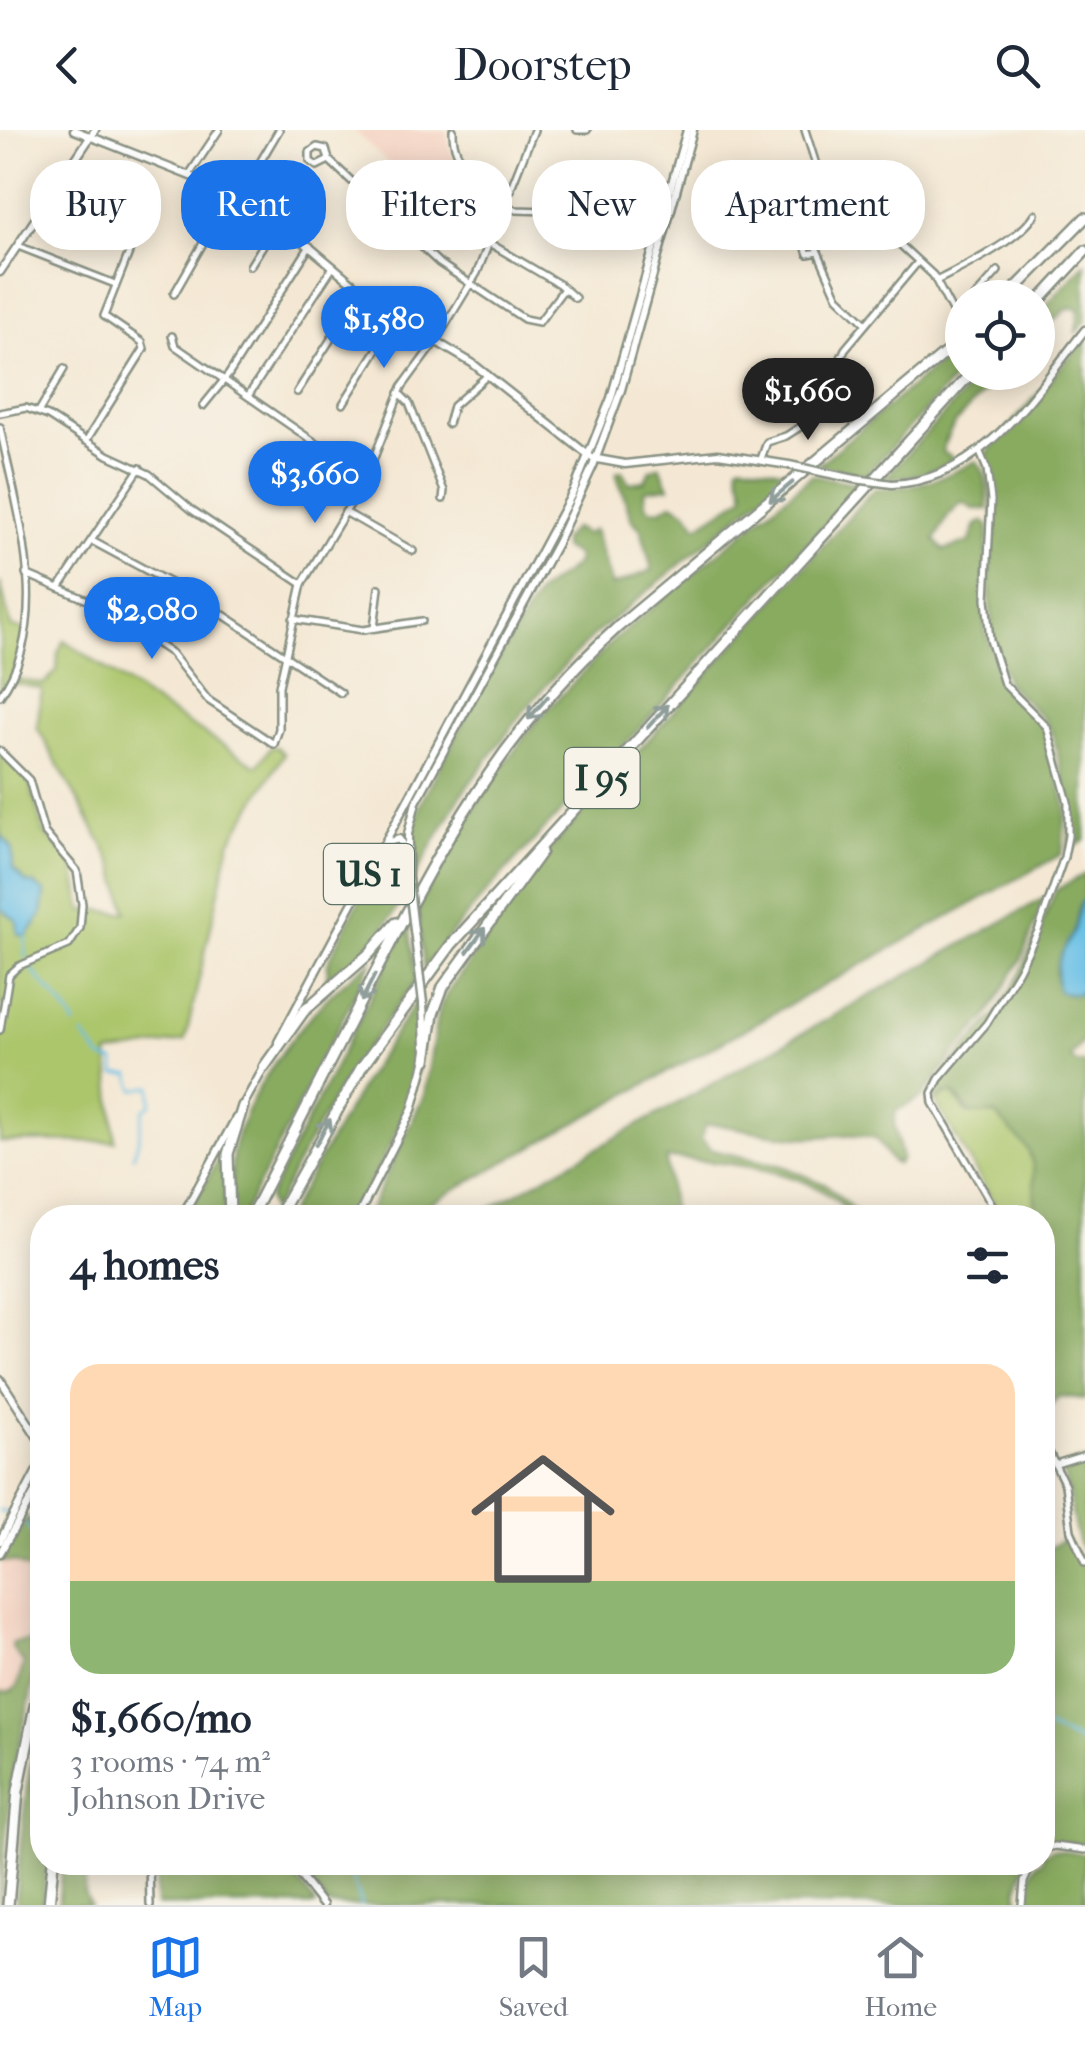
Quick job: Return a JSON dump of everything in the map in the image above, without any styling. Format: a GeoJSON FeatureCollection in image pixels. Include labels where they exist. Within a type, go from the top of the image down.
{"type":"FeatureCollection","features":[{"type":"Feature","properties":{"kind":"highway"},"geometry":{"type":"LineString","coordinates":[[1024,280],[1085,218]]}},
{"type":"Feature","properties":{"kind":"highway"},"geometry":{"type":"LineString","coordinates":[[1055,283],[1085,250]]}},
{"type":"Feature","properties":{"kind":"highway","name":"I 95"},"geometry":{"type":"LineString","coordinates":[[257,1205],[412,901],[478,786],[523,725],[569,674],[630,617],[945,353]]}},
{"type":"Feature","properties":{"kind":"highway","name":"I 95"},"geometry":{"type":"LineString","coordinates":[[284,1205],[332,1115],[400,1011],[459,936],[956,390]]}},
{"type":"Feature","properties":{"kind":"highway"},"geometry":{"type":"LineString","coordinates":[[426,1060],[434,1010],[444,984],[564,819]]}},
{"type":"Feature","properties":{"kind":"highway"},"geometry":{"type":"LineString","coordinates":[[264,1067],[302,1013],[380,943],[412,901]]}},
{"type":"Feature","properties":{"kind":"highway"},"geometry":{"type":"LineString","coordinates":[[230,1205],[228,1152],[243,1106]]}},
{"type":"Feature","properties":{"kind":"highway"},"geometry":{"type":"LineString","coordinates":[[8,1905],[16,1804],[30,1732]]}},
{"type":"Feature","properties":{"kind":"highway"},"geometry":{"type":"LineString","coordinates":[[48,1905],[51,1875]]}},
{"type":"Feature","properties":{"kind":"main road"},"geometry":{"type":"LineString","coordinates":[[74,130],[93,134],[181,172]]}},
{"type":"Feature","properties":{"kind":"main road","name":"US 1"},"geometry":{"type":"LineString","coordinates":[[364,1205],[414,1104],[426,1060],[408,878],[408,834],[416,802],[574,510],[624,380],[690,130]]}},
{"type":"Feature","properties":{"kind":"main road"},"geometry":{"type":"LineString","coordinates":[[75,160],[93,134]]}},
{"type":"Feature","properties":{"kind":"main road"},"geometry":{"type":"LineString","coordinates":[[0,272],[30,227]]}},
{"type":"Feature","properties":{"kind":"main road"},"geometry":{"type":"LineString","coordinates":[[314,250],[396,319],[488,374],[592,458],[622,464],[704,454],[761,459],[892,484],[940,474],[979,450],[1012,420],[1085,330]]}},
{"type":"Feature","properties":{"kind":"main road","name":"US 1"},"geometry":{"type":"LineString","coordinates":[[188,1205],[592,458]]}},
{"type":"Feature","properties":{"kind":"main road"},"geometry":{"type":"LineString","coordinates":[[384,846],[391,839],[400,839],[408,866]]}},
{"type":"Feature","properties":{"kind":"main road"},"geometry":{"type":"LineString","coordinates":[[0,1379],[30,1425]]}},
{"type":"Feature","properties":{"kind":"main road"},"geometry":{"type":"LineString","coordinates":[[0,1541],[30,1485]]}},
{"type":"Feature","properties":{"kind":"main road"},"geometry":{"type":"LineString","coordinates":[[0,1553],[30,1501]]}},
{"type":"Feature","properties":{"kind":"main road"},"geometry":{"type":"LineString","coordinates":[[299,1875],[322,1905]]}},
{"type":"Feature","properties":{"kind":"street"},"geometry":{"type":"LineString","coordinates":[[199,160],[219,130]]}},
{"type":"Feature","properties":{"kind":"street"},"geometry":{"type":"LineString","coordinates":[[261,160],[279,130]]}},
{"type":"Feature","properties":{"kind":"street"},"geometry":{"type":"LineString","coordinates":[[453,130],[453,144],[462,160]]}},
{"type":"Feature","properties":{"kind":"street"},"geometry":{"type":"LineString","coordinates":[[512,187],[534,130]]}},
{"type":"Feature","properties":{"kind":"street"},"geometry":{"type":"LineString","coordinates":[[577,130],[588,130]]}},
{"type":"Feature","properties":{"kind":"street"},"geometry":{"type":"LineString","coordinates":[[805,130],[822,180],[860,208],[938,280],[945,295]]}},
{"type":"Feature","properties":{"kind":"street"},"geometry":{"type":"LineString","coordinates":[[329,160],[439,262],[532,322],[543,318],[564,290]]}},
{"type":"Feature","properties":{"kind":"street"},"geometry":{"type":"LineString","coordinates":[[938,280],[1028,225],[1035,214]]}},
{"type":"Feature","properties":{"kind":"street"},"geometry":{"type":"LineString","coordinates":[[18,246],[116,284]]}},
{"type":"Feature","properties":{"kind":"street"},"geometry":{"type":"LineString","coordinates":[[86,441],[144,349],[142,342],[105,320],[105,310],[129,250]]}},
{"type":"Feature","properties":{"kind":"street"},"geometry":{"type":"LineString","coordinates":[[174,294],[199,250]]}},
{"type":"Feature","properties":{"kind":"street"},"geometry":{"type":"LineString","coordinates":[[250,266],[260,250]]}},
{"type":"Feature","properties":{"kind":"street"},"geometry":{"type":"LineString","coordinates":[[203,406],[307,250]]}},
{"type":"Feature","properties":{"kind":"street"},"geometry":{"type":"LineString","coordinates":[[26,574],[99,606],[171,654],[208,700],[274,744],[279,729],[278,691],[302,584],[366,478],[399,393],[435,342],[488,250]]}},
{"type":"Feature","properties":{"kind":"street"},"geometry":{"type":"LineString","coordinates":[[501,250],[575,298]]}},
{"type":"Feature","properties":{"kind":"street"},"geometry":{"type":"LineString","coordinates":[[818,252],[838,298],[866,323]]}},
{"type":"Feature","properties":{"kind":"street"},"geometry":{"type":"LineString","coordinates":[[761,459],[766,442],[790,434],[814,414],[840,358],[918,262]]}},
{"type":"Feature","properties":{"kind":"street"},"geometry":{"type":"LineString","coordinates":[[248,396],[333,267]]}},
{"type":"Feature","properties":{"kind":"street"},"geometry":{"type":"LineString","coordinates":[[990,280],[998,271]]}},
{"type":"Feature","properties":{"kind":"street"},"geometry":{"type":"LineString","coordinates":[[297,392],[361,292]]}},
{"type":"Feature","properties":{"kind":"street"},"geometry":{"type":"LineString","coordinates":[[343,404],[396,319]]}},
{"type":"Feature","properties":{"kind":"street"},"geometry":{"type":"LineString","coordinates":[[172,336],[175,346],[366,478]]}},
{"type":"Feature","properties":{"kind":"street"},"geometry":{"type":"LineString","coordinates":[[39,411],[64,369]]}},
{"type":"Feature","properties":{"kind":"street"},"geometry":{"type":"LineString","coordinates":[[448,424],[452,406],[488,374]]}},
{"type":"Feature","properties":{"kind":"street"},"geometry":{"type":"LineString","coordinates":[[399,393],[409,403],[444,491],[442,499]]}},
{"type":"Feature","properties":{"kind":"street"},"geometry":{"type":"LineString","coordinates":[[0,413],[26,408],[39,411],[108,455],[140,468],[192,510],[302,584]]}},
{"type":"Feature","properties":{"kind":"street"},"geometry":{"type":"LineString","coordinates":[[0,426],[26,574],[28,607],[21,658],[15,676],[0,696]]}},
{"type":"Feature","properties":{"kind":"street"},"geometry":{"type":"LineString","coordinates":[[979,450],[988,472],[991,500],[986,598],[990,636],[1004,684],[1047,727],[1069,816],[1063,860],[1024,960],[988,1022],[948,1066],[932,1093],[933,1103],[992,1205]]}},
{"type":"Feature","properties":{"kind":"street"},"geometry":{"type":"LineString","coordinates":[[59,588],[140,468]]}},
{"type":"Feature","properties":{"kind":"street"},"geometry":{"type":"LineString","coordinates":[[345,512],[413,551]]}},
{"type":"Feature","properties":{"kind":"street"},"geometry":{"type":"LineString","coordinates":[[92,541],[198,598],[341,693]]}},
{"type":"Feature","properties":{"kind":"street"},"geometry":{"type":"LineString","coordinates":[[374,628],[379,588]]}},
{"type":"Feature","properties":{"kind":"street"},"geometry":{"type":"LineString","coordinates":[[293,619],[363,630],[422,620]]}},
{"type":"Feature","properties":{"kind":"street"},"geometry":{"type":"LineString","coordinates":[[0,751],[30,780],[42,828],[77,871],[82,904],[80,928],[68,945],[18,966],[10,975],[0,1030]]}},
{"type":"Feature","properties":{"kind":"street"},"geometry":{"type":"LineString","coordinates":[[1085,1455],[1056,1464],[1067,1492],[1070,1531],[1085,1564]]}},
{"type":"Feature","properties":{"kind":"street"},"geometry":{"type":"LineString","coordinates":[[1055,1846],[1085,1850]]}},
{"type":"Feature","properties":{"kind":"street"},"geometry":{"type":"LineString","coordinates":[[149,1875],[150,1905]]}},
{"type":"Feature","properties":{"kind":"street"},"geometry":{"type":"LineString","coordinates":[[1022,1905],[1028,1875]]}},
{"type":"Feature","properties":{"kind":"shaded area"},"geometry":{"type":"Polygon","coordinates":[[[354,130],[446,130],[456,160],[385,160],[354,130]]]}},
{"type":"Feature","properties":{"kind":"shaded area"},"geometry":{"type":"Polygon","coordinates":[[[1,1561],[15,1562],[30,1570],[30,1641],[17,1654],[24,1663],[17,1687],[0,1692],[1,1561]]]}},
{"type":"Feature","properties":{"kind":"green space"},"geometry":{"type":"Polygon","coordinates":[[[1085,264],[1085,322],[1076,332],[1079,308],[1068,308],[1055,319],[1055,296],[1085,264]]]}},
{"type":"Feature","properties":{"kind":"green space"},"geometry":{"type":"Polygon","coordinates":[[[1085,339],[1085,840],[1069,850],[1070,803],[1053,736],[1044,719],[1007,683],[992,634],[989,588],[994,519],[986,454],[1041,390],[1055,390],[1055,374],[1085,339]]]}},
{"type":"Feature","properties":{"kind":"green space"},"geometry":{"type":"Polygon","coordinates":[[[945,358],[945,389],[866,475],[818,465],[945,358]]]}},
{"type":"Feature","properties":{"kind":"green space"},"geometry":{"type":"Polygon","coordinates":[[[966,390],[986,390],[945,441],[943,452],[953,461],[920,474],[885,478],[966,390]]]}},
{"type":"Feature","properties":{"kind":"green space"},"geometry":{"type":"Polygon","coordinates":[[[976,461],[985,476],[988,509],[973,509],[962,502],[948,516],[935,540],[944,550],[970,542],[976,525],[984,521],[989,526],[983,592],[985,628],[1001,684],[1041,723],[1047,736],[1066,807],[1062,854],[427,1205],[372,1205],[424,1095],[438,1012],[446,995],[550,849],[874,489],[927,482],[976,461]]]}},
{"type":"Feature","properties":{"kind":"green space"},"geometry":{"type":"Polygon","coordinates":[[[744,463],[792,472],[593,636],[557,673],[461,795],[416,874],[413,831],[422,800],[489,674],[537,595],[577,562],[576,555],[563,548],[563,539],[574,528],[586,534],[594,530],[612,586],[652,570],[641,529],[632,520],[616,473],[622,471],[629,483],[645,481],[650,470],[660,466],[669,487],[645,490],[646,504],[650,509],[660,510],[672,503],[685,510],[698,526],[744,496],[738,469],[744,463]]]}},
{"type":"Feature","properties":{"kind":"green space"},"geometry":{"type":"Polygon","coordinates":[[[812,475],[865,485],[500,877],[424,969],[417,905],[484,792],[534,724],[615,639],[812,475]]]}},
{"type":"Feature","properties":{"kind":"green space"},"geometry":{"type":"Polygon","coordinates":[[[0,582],[11,627],[25,629],[19,665],[0,696],[0,582]]]}},
{"type":"Feature","properties":{"kind":"green space"},"geometry":{"type":"Polygon","coordinates":[[[64,640],[158,705],[257,766],[271,747],[284,754],[230,842],[185,1041],[108,1054],[115,1141],[0,1142],[0,1030],[4,1007],[0,1005],[0,751],[29,780],[44,832],[74,865],[82,911],[127,912],[114,865],[37,727],[42,689],[12,683],[15,679],[44,684],[57,671],[64,640]]]}},
{"type":"Feature","properties":{"kind":"green space"},"geometry":{"type":"Polygon","coordinates":[[[396,851],[402,854],[404,899],[376,939],[334,978],[327,979],[328,962],[381,857],[396,851]]]}},
{"type":"Feature","properties":{"kind":"green space"},"geometry":{"type":"Polygon","coordinates":[[[1085,874],[1085,901],[1079,906],[1075,928],[1058,961],[1056,976],[1063,993],[1075,994],[1085,987],[1085,1039],[1071,1057],[1077,1064],[1085,1063],[1085,1399],[1059,1396],[1055,1400],[1055,1205],[1035,1205],[1028,1149],[995,1114],[970,1112],[954,1093],[945,1093],[936,1102],[935,1094],[952,1064],[995,1016],[1020,975],[1056,890],[1085,874]]]}},
{"type":"Feature","properties":{"kind":"green space"},"geometry":{"type":"Polygon","coordinates":[[[1046,897],[1021,960],[987,1017],[923,1096],[896,1111],[894,1123],[902,1159],[898,1164],[892,1162],[876,1138],[797,1137],[705,1125],[701,1139],[712,1150],[783,1166],[827,1185],[849,1205],[840,1205],[817,1188],[768,1171],[666,1158],[672,1205],[495,1205],[1046,897]]]}},
{"type":"Feature","properties":{"kind":"green space"},"geometry":{"type":"Polygon","coordinates":[[[409,921],[416,981],[341,1087],[278,1202],[270,1205],[268,1198],[409,921]]]}},
{"type":"Feature","properties":{"kind":"green space"},"geometry":{"type":"Polygon","coordinates":[[[372,961],[248,1205],[232,1205],[234,1147],[254,1097],[309,1018],[372,961]]]}},
{"type":"Feature","properties":{"kind":"green space"},"geometry":{"type":"Polygon","coordinates":[[[418,998],[421,1030],[414,1087],[394,1138],[358,1205],[293,1205],[365,1079],[418,998]]]}},
{"type":"Feature","properties":{"kind":"green space"},"geometry":{"type":"Polygon","coordinates":[[[950,1091],[967,1113],[995,1114],[1000,1118],[1028,1149],[1035,1205],[995,1205],[936,1102],[950,1091]]]}},
{"type":"Feature","properties":{"kind":"green space"},"geometry":{"type":"Polygon","coordinates":[[[220,1156],[225,1205],[193,1205],[220,1156]]]}},
{"type":"Feature","properties":{"kind":"green space"},"geometry":{"type":"Polygon","coordinates":[[[1085,1460],[1085,1557],[1062,1469],[1085,1460]]]}},
{"type":"Feature","properties":{"kind":"green space"},"geometry":{"type":"Polygon","coordinates":[[[27,1517],[30,1570],[15,1562],[1,1561],[27,1517]]]}},
{"type":"Feature","properties":{"kind":"green space"},"geometry":{"type":"Polygon","coordinates":[[[1066,1538],[1085,1570],[1085,1846],[1055,1841],[1055,1545],[1066,1538]]]}},
{"type":"Feature","properties":{"kind":"green space"},"geometry":{"type":"Polygon","coordinates":[[[30,1641],[30,1697],[11,1782],[0,1904],[0,1692],[17,1687],[24,1663],[12,1648],[13,1643],[30,1641]]]}},
{"type":"Feature","properties":{"kind":"green space"},"geometry":{"type":"Polygon","coordinates":[[[30,1768],[30,1875],[46,1875],[42,1905],[16,1905],[30,1768]]]}},
{"type":"Feature","properties":{"kind":"green space"},"geometry":{"type":"Polygon","coordinates":[[[1055,1849],[1085,1854],[1085,1905],[1026,1905],[1031,1875],[1055,1875],[1055,1849]]]}},
{"type":"Feature","properties":{"kind":"green space"},"geometry":{"type":"Polygon","coordinates":[[[61,1875],[106,1875],[85,1877],[84,1892],[90,1905],[58,1905],[61,1875]]]}},
{"type":"Feature","properties":{"kind":"green space"},"geometry":{"type":"Polygon","coordinates":[[[155,1875],[293,1875],[316,1905],[156,1905],[155,1875]]]}},
{"type":"Feature","properties":{"kind":"green space"},"geometry":{"type":"Polygon","coordinates":[[[304,1875],[1022,1875],[1018,1905],[328,1905],[304,1875]]]}},
{"type":"Feature","properties":{"kind":"water"},"geometry":{"type":"Polygon","coordinates":[[[0,834],[12,848],[13,869],[28,884],[33,883],[45,892],[42,914],[26,937],[18,934],[17,921],[0,908],[0,834]]]}},
{"type":"Feature","properties":{"kind":"water"},"geometry":{"type":"Polygon","coordinates":[[[1082,901],[1085,966],[1081,976],[1085,987],[1077,994],[1059,992],[1058,965],[1075,929],[1082,901]]]}},
{"type":"Feature","properties":{"kind":"waterway"},"geometry":{"type":"LineString","coordinates":[[25,959],[26,936]]}},
{"type":"Feature","properties":{"kind":"waterway"},"geometry":{"type":"LineString","coordinates":[[30,966],[75,1026]]}},
{"type":"Feature","properties":{"kind":"waterway"},"geometry":{"type":"LineString","coordinates":[[83,1035],[101,1058],[115,1062],[115,1075],[130,1074],[135,1090],[152,1086],[151,1105],[144,1109],[133,1156]]}},
{"type":"Feature","properties":{"kind":"waterway"},"geometry":{"type":"LineString","coordinates":[[0,1511],[9,1513]]}},
{"type":"Feature","properties":{"kind":"waterway"},"geometry":{"type":"LineString","coordinates":[[26,1523],[30,1530]]}},
{"type":"Feature","properties":{"kind":"waterway"},"geometry":{"type":"LineString","coordinates":[[1055,1731],[1085,1744]]}},
{"type":"Feature","properties":{"kind":"waterway"},"geometry":{"type":"LineString","coordinates":[[351,1875],[361,1905]]}}]}
